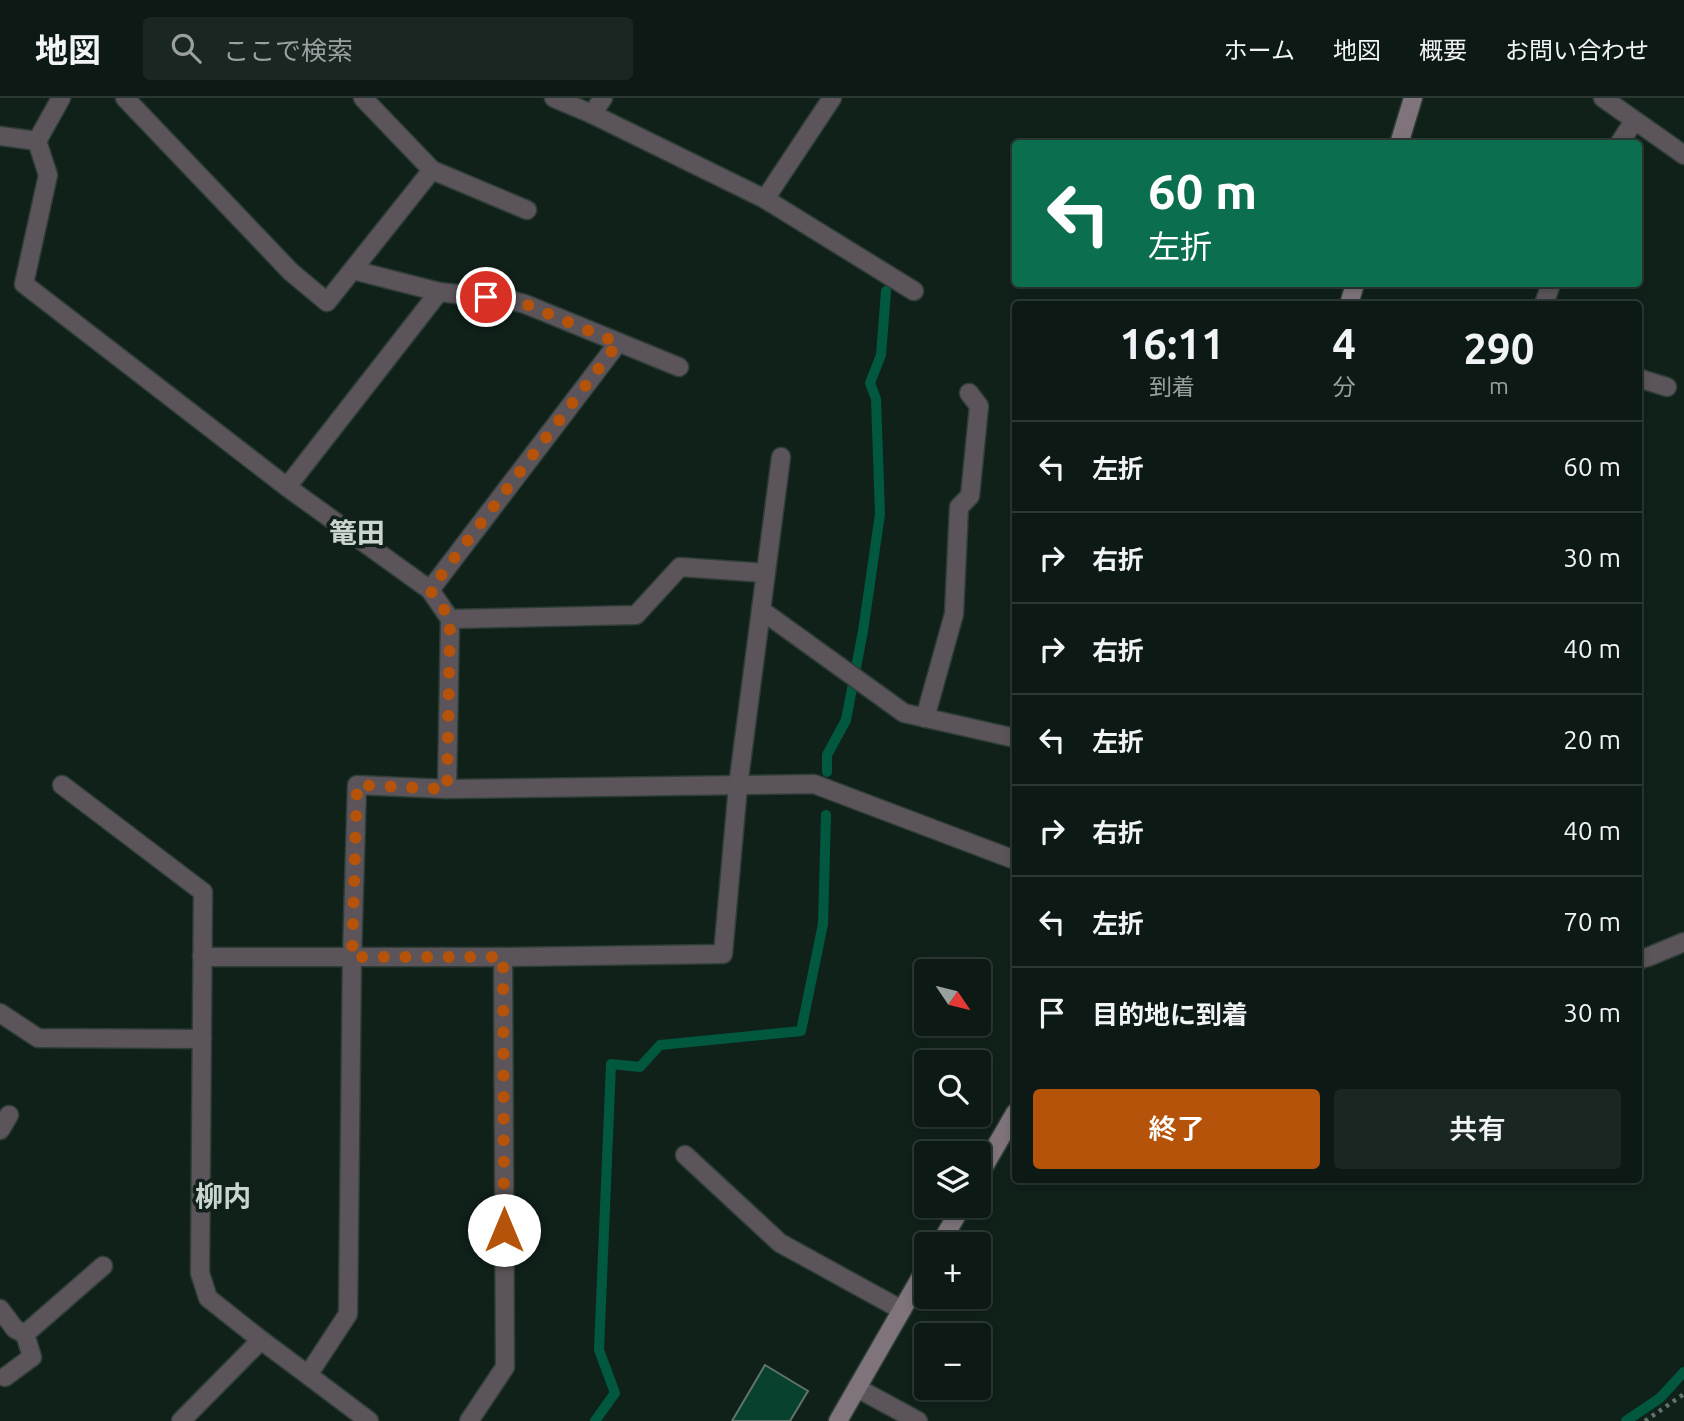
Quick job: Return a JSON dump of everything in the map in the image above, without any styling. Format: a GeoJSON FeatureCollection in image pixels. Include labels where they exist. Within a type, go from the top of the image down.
{"type":"FeatureCollection","features":[{"type":"Feature","properties":{"kind":"street"},"geometry":{"type":"LineString","coordinates":[[61,98],[37,141],[48,175],[24,284],[287,487],[430,590],[450,618],[447,789]]}},
{"type":"Feature","properties":{"kind":"street"},"geometry":{"type":"LineString","coordinates":[[125,98],[291,272],[327,302],[432,170]]}},
{"type":"Feature","properties":{"kind":"street"},"geometry":{"type":"LineString","coordinates":[[363,98],[432,170],[527,210]]}},
{"type":"Feature","properties":{"kind":"street"},"geometry":{"type":"LineString","coordinates":[[554,98],[765,199],[914,291]]}},
{"type":"Feature","properties":{"kind":"street"},"geometry":{"type":"LineString","coordinates":[[592,114],[603,98]]}},
{"type":"Feature","properties":{"kind":"street"},"geometry":{"type":"LineString","coordinates":[[765,199],[832,98]]}},
{"type":"Feature","properties":{"kind":"street"},"geometry":{"type":"LineString","coordinates":[[1400,140],[1413,98]]}},
{"type":"Feature","properties":{"kind":"street"},"geometry":{"type":"LineString","coordinates":[[1603,98],[1684,155]]}},
{"type":"Feature","properties":{"kind":"street"},"geometry":{"type":"LineString","coordinates":[[1622,140],[1634,121]]}},
{"type":"Feature","properties":{"kind":"street"},"geometry":{"type":"LineString","coordinates":[[0,136],[37,141]]}},
{"type":"Feature","properties":{"kind":"street"},"geometry":{"type":"LineString","coordinates":[[353,270],[439,292],[525,304],[679,367]]}},
{"type":"Feature","properties":{"kind":"street"},"geometry":{"type":"LineString","coordinates":[[287,487],[439,292]]}},
{"type":"Feature","properties":{"kind":"street"},"geometry":{"type":"LineString","coordinates":[[430,590],[618,343]]}},
{"type":"Feature","properties":{"kind":"street"},"geometry":{"type":"LineString","coordinates":[[1642,379],[1667,387]]}},
{"type":"Feature","properties":{"kind":"street"},"geometry":{"type":"LineString","coordinates":[[925,718],[954,614],[959,507],[970,495],[979,406],[969,393]]}},
{"type":"Feature","properties":{"kind":"street"},"geometry":{"type":"LineString","coordinates":[[202,957],[723,954],[738,786],[781,457]]}},
{"type":"Feature","properties":{"kind":"street"},"geometry":{"type":"LineString","coordinates":[[450,618],[636,615],[680,568],[766,573]]}},
{"type":"Feature","properties":{"kind":"street"},"geometry":{"type":"LineString","coordinates":[[761,610],[904,713],[1012,737]]}},
{"type":"Feature","properties":{"kind":"street"},"geometry":{"type":"LineString","coordinates":[[308,1375],[348,1314],[357,785],[447,789],[814,784],[1012,859]]}},
{"type":"Feature","properties":{"kind":"street"},"geometry":{"type":"LineString","coordinates":[[62,785],[203,892],[200,1273],[208,1298],[369,1421]]}},
{"type":"Feature","properties":{"kind":"street"},"geometry":{"type":"LineString","coordinates":[[1642,959],[1684,942]]}},
{"type":"Feature","properties":{"kind":"street"},"geometry":{"type":"LineString","coordinates":[[469,1421],[505,1367],[503,957]]}},
{"type":"Feature","properties":{"kind":"street"},"geometry":{"type":"LineString","coordinates":[[0,1013],[38,1038],[202,1039]]}},
{"type":"Feature","properties":{"kind":"street"},"geometry":{"type":"LineString","coordinates":[[991,1155],[1012,1118]]}},
{"type":"Feature","properties":{"kind":"street"},"geometry":{"type":"LineString","coordinates":[[685,1155],[780,1243],[902,1310]]}},
{"type":"Feature","properties":{"kind":"street"},"geometry":{"type":"LineString","coordinates":[[25,1334],[103,1266]]}},
{"type":"Feature","properties":{"kind":"street"},"geometry":{"type":"LineString","coordinates":[[838,1421],[914,1289]]}},
{"type":"Feature","properties":{"kind":"street"},"geometry":{"type":"LineString","coordinates":[[0,1309],[15,1329],[25,1334],[32,1357],[5,1377]]}},
{"type":"Feature","properties":{"kind":"street"},"geometry":{"type":"LineString","coordinates":[[181,1421],[261,1340]]}},
{"type":"Feature","properties":{"kind":"street"},"geometry":{"type":"LineString","coordinates":[[857,1388],[918,1421]]}},
{"type":"Feature","properties":{"kind":"path"},"geometry":{"type":"LineString","coordinates":[[1645,1421],[1684,1394]]}},
{"type":"Feature","properties":{"kind":"building"},"geometry":{"type":"Polygon","coordinates":[[[765,1365],[808,1391],[790,1421],[732,1421],[765,1365]]]}},
{"type":"Feature","properties":{"kind":"waterway"},"geometry":{"type":"LineString","coordinates":[[827,772],[827,755],[846,720],[863,631],[880,514],[876,399],[870,383],[881,355],[886,291]]}},
{"type":"Feature","properties":{"kind":"waterway"},"geometry":{"type":"LineString","coordinates":[[595,1421],[615,1393],[599,1350],[611,1064],[640,1067],[660,1045],[801,1031],[823,924],[826,815]]}},
{"type":"Feature","properties":{"kind":"waterway"},"geometry":{"type":"LineString","coordinates":[[1626,1421],[1660,1398],[1684,1372]]}},
{"type":"Feature","properties":{"kind":"district","name":"篭田"},"geometry":{"type":"Point","coordinates":[357,533]}},
{"type":"Feature","properties":{"kind":"district","name":"柳内"},"geometry":{"type":"Point","coordinates":[223,1196]}},
{"type":"Feature","properties":{"kind":"route"},"geometry":{"type":"LineString","coordinates":[[486,297],[525,304],[618,343],[430,590],[450,618],[447,789],[357,785],[352,957],[503,957],[504,1230]]}}]}
